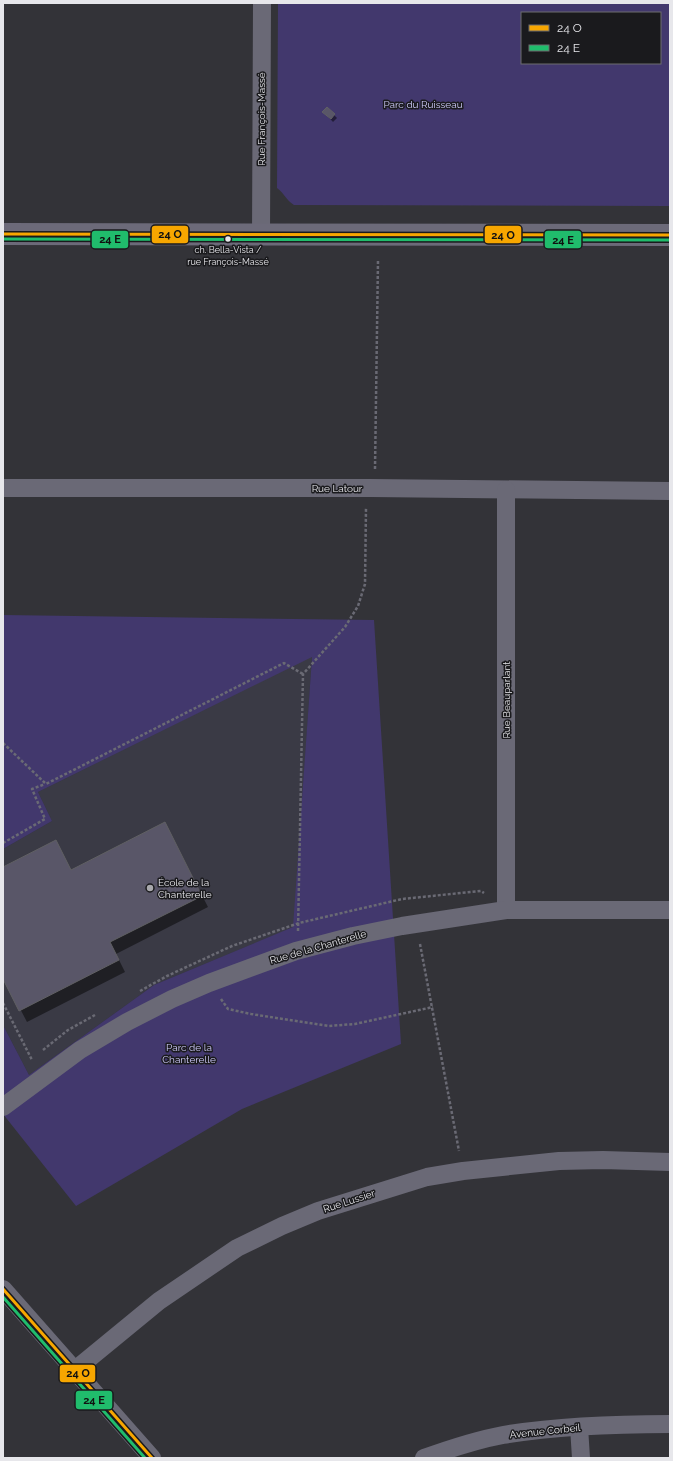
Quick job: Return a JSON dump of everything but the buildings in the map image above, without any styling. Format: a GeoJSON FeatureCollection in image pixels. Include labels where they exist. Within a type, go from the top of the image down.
{"type":"FeatureCollection","features":[{"type":"Feature","properties":{"kind":"street","name":"Rue François-Massé"},"geometry":{"type":"LineString","coordinates":[[261,235],[262,3]]}},
{"type":"Feature","properties":{"kind":"street"},"geometry":{"type":"LineString","coordinates":[[3,234],[670,235]]}},
{"type":"Feature","properties":{"kind":"street","name":"Rue Latour"},"geometry":{"type":"LineString","coordinates":[[3,488],[371,488],[670,491]]}},
{"type":"Feature","properties":{"kind":"street","name":"Rue Beauparlant"},"geometry":{"type":"LineString","coordinates":[[506,490],[506,910]]}},
{"type":"Feature","properties":{"kind":"street","name":"Rue de la Chanterelle"},"geometry":{"type":"LineString","coordinates":[[3,1107],[80,1050],[127,1022],[172,999],[209,983],[296,951],[353,936],[415,924],[506,910],[670,910]]}},
{"type":"Feature","properties":{"kind":"street","name":"Rue Lussier"},"geometry":{"type":"LineString","coordinates":[[75,1370],[159,1301],[237,1248],[282,1226],[318,1211],[428,1177],[463,1171],[559,1161],[603,1160],[670,1162]]}},
{"type":"Feature","properties":{"kind":"street"},"geometry":{"type":"LineString","coordinates":[[3,1289],[152,1458]]}},
{"type":"Feature","properties":{"kind":"street","name":"Avenue Corbeil"},"geometry":{"type":"LineString","coordinates":[[424,1458],[456,1447],[502,1435],[579,1427],[670,1424]]}},
{"type":"Feature","properties":{"kind":"street"},"geometry":{"type":"LineString","coordinates":[[579,1427],[581,1458]]}},
{"type":"Feature","properties":{"kind":"path"},"geometry":{"type":"LineString","coordinates":[[296,951],[299,923],[303,674],[345,627],[358,606],[365,584],[365,507],[371,488],[375,467],[378,260]]}},
{"type":"Feature","properties":{"kind":"path"},"geometry":{"type":"LineString","coordinates":[[3,843],[45,819],[32,789],[46,784],[284,663],[303,674]]}},
{"type":"Feature","properties":{"kind":"path"},"geometry":{"type":"LineString","coordinates":[[3,743],[46,784]]}},
{"type":"Feature","properties":{"kind":"path"},"geometry":{"type":"LineString","coordinates":[[415,924],[463,1171]]}},
{"type":"Feature","properties":{"kind":"path"},"geometry":{"type":"LineString","coordinates":[[209,983],[228,1009],[329,1026],[355,1024],[432,1007]]}},
{"type":"Feature","properties":{"kind":"path"},"geometry":{"type":"LineString","coordinates":[[3,1003],[42,1078]]}},
{"type":"Feature","properties":{"kind":"shaded area","name":"École de la Chanterelle"},"geometry":{"type":"Polygon","coordinates":[[[312,656],[294,927],[154,985],[29,1075],[3,1025],[3,849],[52,821],[38,792],[312,656]]]}},
{"type":"Feature","properties":{"kind":"green space","name":"Parc du Ruisseau"},"geometry":{"type":"Polygon","coordinates":[[[278,3],[670,3],[670,206],[294,205],[277,188],[278,3]]]}},
{"type":"Feature","properties":{"kind":"green space","name":"Parc de la Chanterelle"},"geometry":{"type":"Polygon","coordinates":[[[3,615],[374,620],[401,1044],[242,1109],[76,1206],[3,1114],[3,1025],[29,1075],[154,985],[293,927],[312,657],[38,792],[52,821],[3,849],[3,615]]]}},
{"type":"Feature","properties":{"kind":"transit line"},"geometry":{"type":"LineString","coordinates":[[3,234],[670,235]]}},
{"type":"Feature","properties":{"kind":"transit line"},"geometry":{"type":"LineString","coordinates":[[3,239],[670,240]]}},
{"type":"Feature","properties":{"kind":"transit line"},"geometry":{"type":"LineString","coordinates":[[3,1289],[152,1458]]}},
{"type":"Feature","properties":{"kind":"transit line"},"geometry":{"type":"LineString","coordinates":[[3,1297],[145,1458]]}},
{"type":"Feature","properties":{"kind":"place","name":"ch. Bella-Vista / rue François-Massé"},"geometry":{"type":"Point","coordinates":[228,239]}},
{"type":"Feature","properties":{"kind":"place","name":"École de la Chanterelle"},"geometry":{"type":"Point","coordinates":[150,888]}}]}
